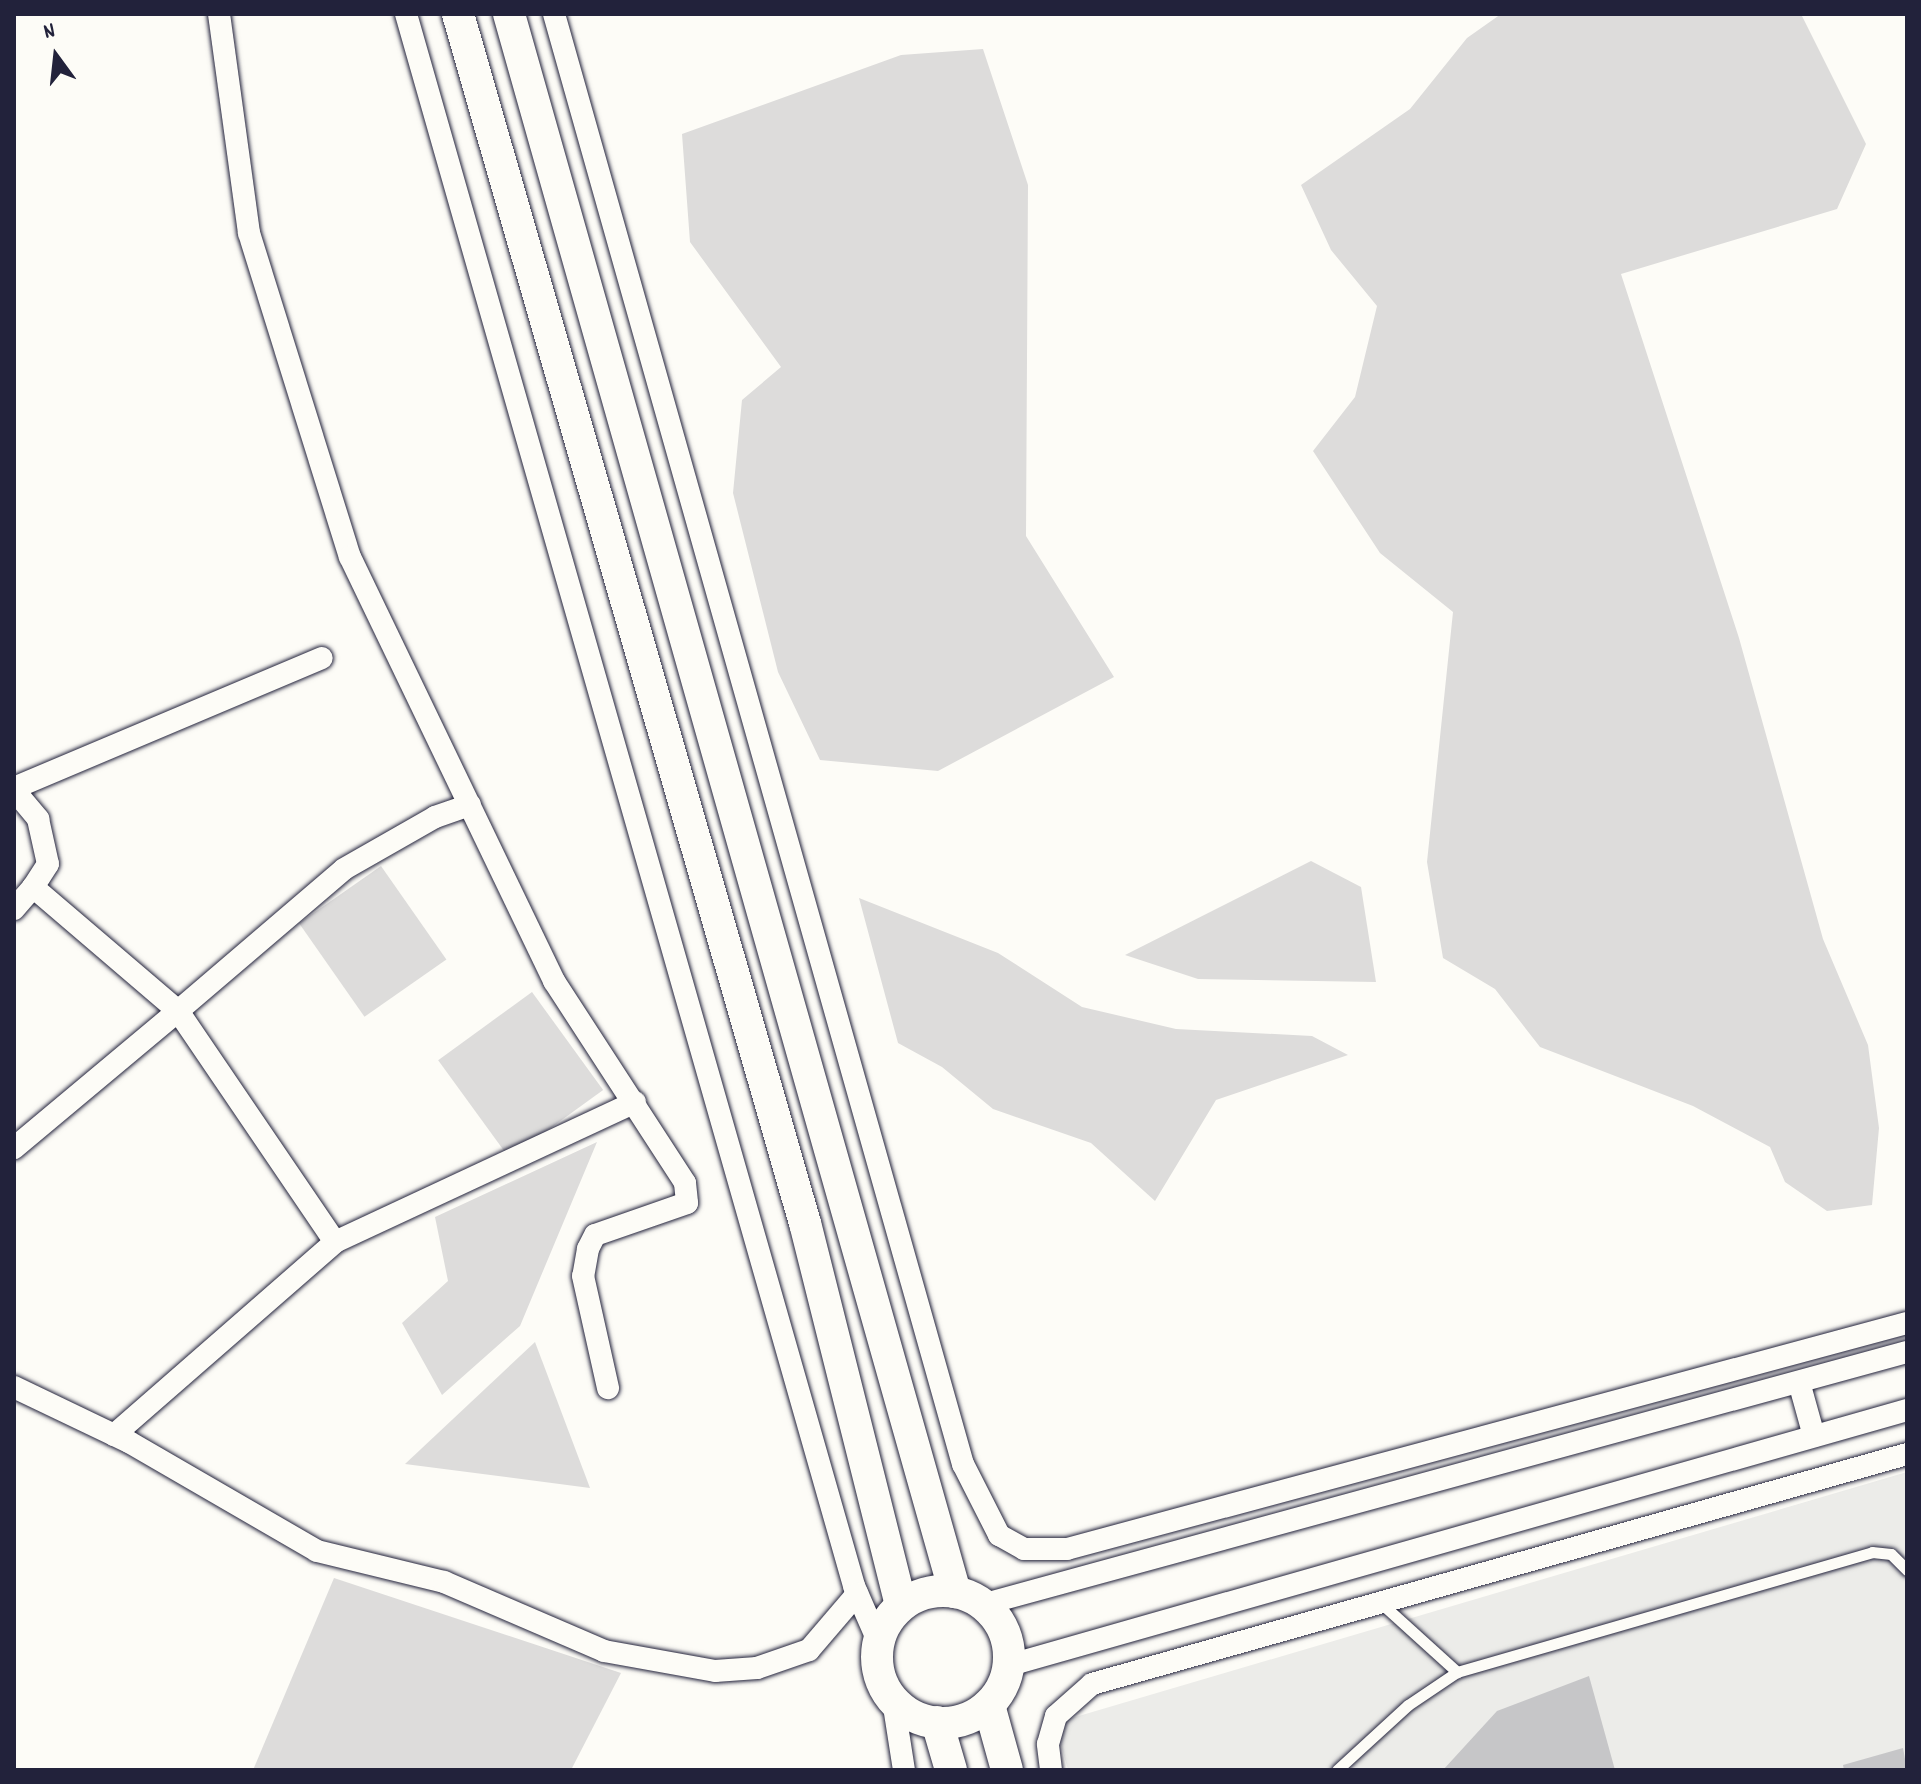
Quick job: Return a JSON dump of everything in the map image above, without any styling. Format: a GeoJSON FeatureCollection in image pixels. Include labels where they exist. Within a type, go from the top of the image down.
{"type":"FeatureCollection","features":[{"type":"Feature","properties":{"kind":"street"},"geometry":{"type":"LineString","coordinates":[[219,14],[249,233],[350,557],[554,981],[685,1183],[687,1203],[595,1235],[588,1249],[583,1276],[608,1388]]}},
{"type":"Feature","properties":{"kind":"street"},"geometry":{"type":"LineString","coordinates":[[406,14],[857,1594],[878,1641],[877,1662],[893,1700],[904,1770]]}},
{"type":"Feature","properties":{"kind":"street"},"geometry":{"type":"LineString","coordinates":[[458,14],[805,1223],[901,1605]]}},
{"type":"Feature","properties":{"kind":"street"},"geometry":{"type":"LineString","coordinates":[[509,14],[955,1592]]}},
{"type":"Feature","properties":{"kind":"street"},"geometry":{"type":"LineString","coordinates":[[554,14],[963,1464],[999,1535],[1024,1549],[1067,1549],[1907,1323]]}},
{"type":"Feature","properties":{"kind":"street"},"geometry":{"type":"LineString","coordinates":[[14,909],[48,864],[38,819],[14,789],[322,658]]}},
{"type":"Feature","properties":{"kind":"street"},"geometry":{"type":"LineString","coordinates":[[14,1148],[344,869],[435,817],[470,805]]}},
{"type":"Feature","properties":{"kind":"street"},"geometry":{"type":"LineString","coordinates":[[33,887],[178,1011],[335,1242]]}},
{"type":"Feature","properties":{"kind":"street"},"geometry":{"type":"LineString","coordinates":[[114,1435],[335,1242],[635,1102]]}},
{"type":"Feature","properties":{"kind":"street"},"geometry":{"type":"LineString","coordinates":[[985,1604],[1907,1352]]}},
{"type":"Feature","properties":{"kind":"street"},"geometry":{"type":"LineString","coordinates":[[1799,1382],[1814,1436]]}},
{"type":"Feature","properties":{"kind":"street"},"geometry":{"type":"LineString","coordinates":[[14,1387],[114,1435],[317,1551],[444,1582],[545,1629],[653,1663],[715,1671],[757,1668],[809,1650],[857,1594]]}},
{"type":"Feature","properties":{"kind":"street"},"geometry":{"type":"LineString","coordinates":[[1010,1665],[1907,1410]]}},
{"type":"Feature","properties":{"kind":"street"},"geometry":{"type":"LineString","coordinates":[[1051,1770],[1048,1744],[1056,1716],[1092,1684],[1907,1454]]}},
{"type":"Feature","properties":{"kind":"street"},"geometry":{"type":"LineString","coordinates":[[878,1641],[901,1605],[920,1595],[955,1592],[985,1604],[1009,1642],[1010,1665],[989,1705],[971,1717],[937,1722],[910,1714],[893,1700]]}},
{"type":"Feature","properties":{"kind":"street"},"geometry":{"type":"LineString","coordinates":[[989,1705],[1007,1770]]}},
{"type":"Feature","properties":{"kind":"street"},"geometry":{"type":"LineString","coordinates":[[937,1722],[951,1770]]}},
{"type":"Feature","properties":{"kind":"lane"},"geometry":{"type":"LineString","coordinates":[[1337,1770],[1408,1705],[1457,1672],[1872,1552],[1891,1554],[1907,1570]]}},
{"type":"Feature","properties":{"kind":"lane"},"geometry":{"type":"LineString","coordinates":[[1380,1602],[1457,1672]]}},
{"type":"Feature","properties":{"kind":"shaded area"},"geometry":{"type":"Polygon","coordinates":[[[1501,14],[1801,14],[1866,144],[1837,209],[1621,274],[1739,638],[1823,939],[1868,1045],[1879,1128],[1872,1205],[1827,1211],[1785,1182],[1770,1147],[1693,1106],[1540,1047],[1495,989],[1443,958],[1427,862],[1453,612],[1380,553],[1313,451],[1355,397],[1377,306],[1331,250],[1301,185],[1410,109],[1467,38],[1501,14]]]}},
{"type":"Feature","properties":{"kind":"shaded area"},"geometry":{"type":"Polygon","coordinates":[[[983,49],[1028,185],[1026,536],[1114,677],[938,771],[820,760],[778,672],[733,493],[742,400],[781,367],[690,242],[682,134],[901,55],[983,49]]]}},
{"type":"Feature","properties":{"kind":"shaded area"},"geometry":{"type":"Polygon","coordinates":[[[1311,861],[1361,887],[1376,982],[1198,979],[1125,955],[1311,861]]]}},
{"type":"Feature","properties":{"kind":"shaded area"},"geometry":{"type":"Polygon","coordinates":[[[381,866],[446,959],[364,1017],[299,923],[381,866]]]}},
{"type":"Feature","properties":{"kind":"shaded area"},"geometry":{"type":"Polygon","coordinates":[[[859,898],[998,953],[1082,1007],[1176,1029],[1312,1036],[1348,1055],[1216,1100],[1155,1201],[1091,1143],[993,1109],[942,1067],[898,1043],[859,898]]]}},
{"type":"Feature","properties":{"kind":"shaded area"},"geometry":{"type":"Polygon","coordinates":[[[532,992],[603,1090],[509,1158],[438,1060],[532,992]]]}},
{"type":"Feature","properties":{"kind":"shaded area"},"geometry":{"type":"Polygon","coordinates":[[[597,1142],[520,1326],[442,1395],[402,1323],[448,1281],[435,1217],[597,1142]]]}},
{"type":"Feature","properties":{"kind":"shaded area"},"geometry":{"type":"Polygon","coordinates":[[[535,1342],[590,1488],[405,1464],[535,1342]]]}},
{"type":"Feature","properties":{"kind":"shaded area"},"geometry":{"type":"Polygon","coordinates":[[[1907,1472],[1907,1770],[1068,1770],[1055,1723],[1907,1472]]]}},
{"type":"Feature","properties":{"kind":"shaded area"},"geometry":{"type":"Polygon","coordinates":[[[334,1578],[621,1673],[571,1770],[253,1770],[334,1578]]]}},
{"type":"Feature","properties":{"kind":"building"},"geometry":{"type":"Polygon","coordinates":[[[1589,1676],[1615,1770],[1443,1770],[1497,1711],[1589,1676]]]}},
{"type":"Feature","properties":{"kind":"building"},"geometry":{"type":"Polygon","coordinates":[[[1903,1748],[1907,1770],[1844,1770],[1843,1765],[1903,1748]]]}}]}
